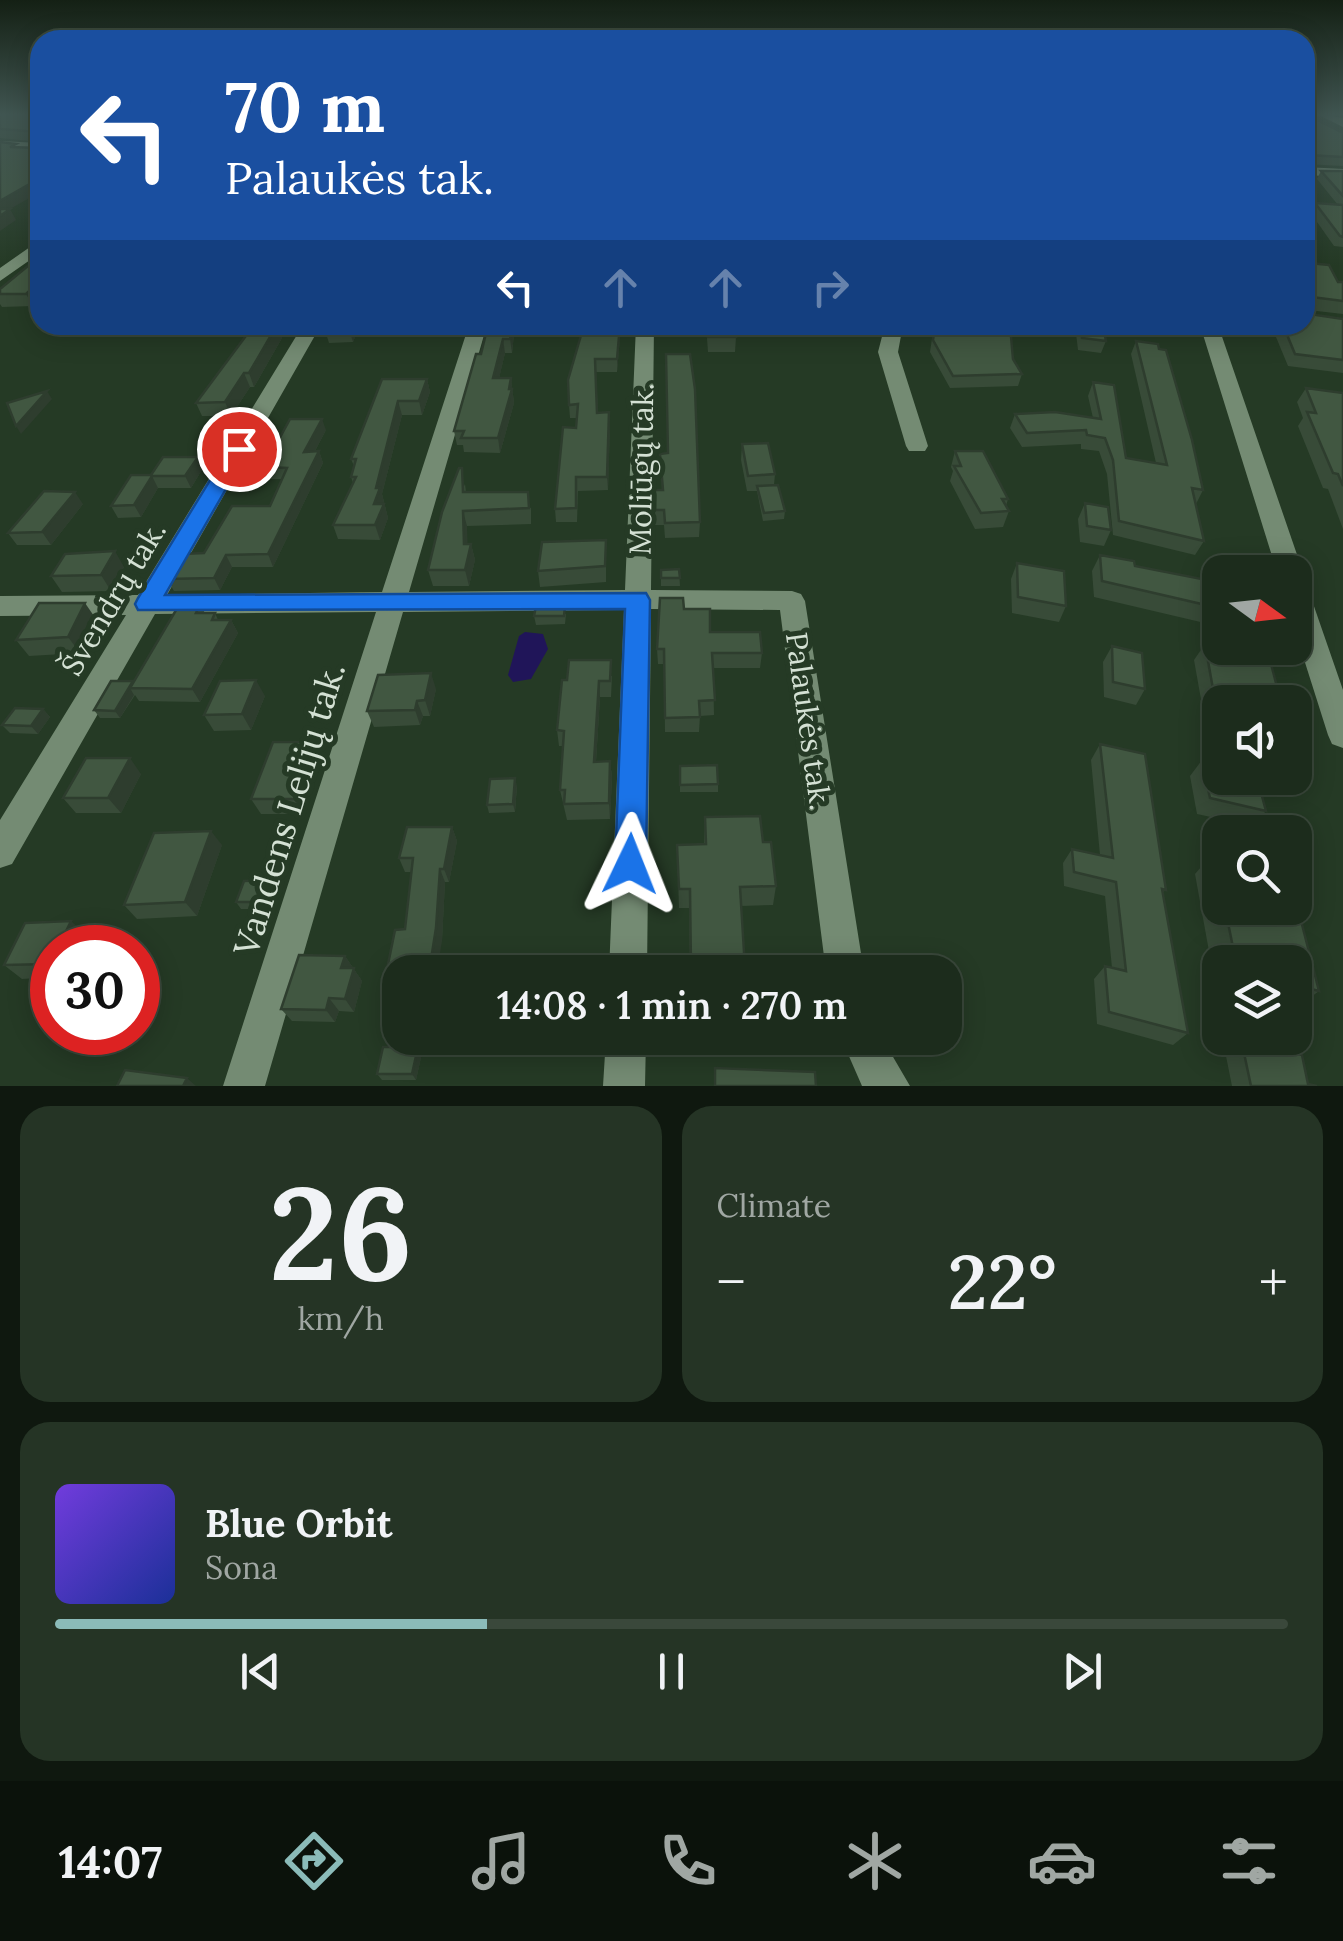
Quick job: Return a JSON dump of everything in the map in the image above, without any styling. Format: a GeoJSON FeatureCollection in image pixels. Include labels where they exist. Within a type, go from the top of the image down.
{"type":"FeatureCollection","features":[{"type":"Feature","properties":{"kind":"street"},"geometry":{"type":"LineString","coordinates":[[1315,171],[1343,173]]}},
{"type":"Feature","properties":{"kind":"street"},"geometry":{"type":"LineString","coordinates":[[0,276],[30,253]]}},
{"type":"Feature","properties":{"kind":"street","name":"Švendrų tak."},"geometry":{"type":"LineString","coordinates":[[0,852],[306,335]]}},
{"type":"Feature","properties":{"kind":"street","name":"Vandens Lelijų tak."},"geometry":{"type":"LineString","coordinates":[[244,1086],[475,335]]}},
{"type":"Feature","properties":{"kind":"street","name":"Moliūgų tak."},"geometry":{"type":"LineString","coordinates":[[628,955],[645,335]]}},
{"type":"Feature","properties":{"kind":"street"},"geometry":{"type":"LineString","coordinates":[[892,335],[888,352],[917,446]]}},
{"type":"Feature","properties":{"kind":"street"},"geometry":{"type":"LineString","coordinates":[[1212,335],[1284,555]]}},
{"type":"Feature","properties":{"kind":"street","name":"Palaukės tak."},"geometry":{"type":"LineString","coordinates":[[0,606],[792,601],[843,955]]}},
{"type":"Feature","properties":{"kind":"street"},"geometry":{"type":"LineString","coordinates":[[1312,640],[1343,736]]}},
{"type":"Feature","properties":{"kind":"street"},"geometry":{"type":"LineString","coordinates":[[624,1086],[625,1055]]}},
{"type":"Feature","properties":{"kind":"street"},"geometry":{"type":"LineString","coordinates":[[869,1055],[889,1086]]}},
{"type":"Feature","properties":{"kind":"shaded area"},"geometry":{"type":"Polygon","coordinates":[[[525,632],[543,634],[548,649],[531,679],[513,682],[508,675],[519,636],[525,632]]]}},
{"type":"Feature","properties":{"kind":"building"},"geometry":{"type":"Polygon","coordinates":[[[0,165],[30,165],[30,184],[0,201],[0,165]]]}},
{"type":"Feature","properties":{"kind":"building"},"geometry":{"type":"Polygon","coordinates":[[[1321,171],[1343,171],[1343,196],[1321,171]]]}},
{"type":"Feature","properties":{"kind":"building"},"geometry":{"type":"Polygon","coordinates":[[[1315,203],[1343,205],[1343,237],[1340,236],[1315,203]]]}},
{"type":"Feature","properties":{"kind":"building"},"geometry":{"type":"Polygon","coordinates":[[[30,264],[30,290],[26,294],[0,294],[0,289],[30,264]]]}},
{"type":"Feature","properties":{"kind":"building"},"geometry":{"type":"Polygon","coordinates":[[[1315,264],[1329,265],[1338,282],[1343,282],[1343,301],[1315,297],[1315,264]]]}},
{"type":"Feature","properties":{"kind":"building"},"geometry":{"type":"Polygon","coordinates":[[[1315,315],[1343,319],[1343,360],[1295,354],[1287,335],[1315,335],[1315,315]]]}},
{"type":"Feature","properties":{"kind":"building"},"geometry":{"type":"Polygon","coordinates":[[[247,335],[271,335],[249,373],[244,373],[225,402],[196,403],[247,335]]]}},
{"type":"Feature","properties":{"kind":"building"},"geometry":{"type":"Polygon","coordinates":[[[486,335],[511,335],[510,339],[503,339],[493,378],[511,378],[512,389],[498,438],[461,438],[464,431],[454,431],[476,354],[481,354],[486,335]]]}},
{"type":"Feature","properties":{"kind":"building"},"geometry":{"type":"Polygon","coordinates":[[[581,335],[619,335],[617,359],[595,359],[597,413],[609,412],[607,477],[576,477],[576,508],[555,509],[563,427],[576,428],[578,404],[569,405],[568,380],[581,335]]]}},
{"type":"Feature","properties":{"kind":"building"},"geometry":{"type":"Polygon","coordinates":[[[934,335],[1011,335],[1013,359],[1022,374],[953,376],[934,335]]]}},
{"type":"Feature","properties":{"kind":"building"},"geometry":{"type":"Polygon","coordinates":[[[1082,335],[1105,335],[1106,341],[1082,335]]]}},
{"type":"Feature","properties":{"kind":"building"},"geometry":{"type":"Polygon","coordinates":[[[1136,341],[1158,344],[1159,349],[1166,350],[1203,490],[1192,488],[1204,541],[1119,521],[1113,460],[1105,438],[1087,435],[1086,430],[1027,433],[1015,414],[1055,412],[1101,419],[1093,382],[1114,385],[1126,458],[1167,465],[1136,341]]]}},
{"type":"Feature","properties":{"kind":"building"},"geometry":{"type":"Polygon","coordinates":[[[666,354],[690,354],[700,522],[665,523],[664,510],[655,510],[655,490],[663,490],[660,454],[668,453],[666,354]]]}},
{"type":"Feature","properties":{"kind":"building"},"geometry":{"type":"Polygon","coordinates":[[[382,379],[427,379],[419,401],[398,401],[376,488],[380,488],[374,504],[384,504],[375,525],[333,525],[356,477],[351,477],[356,459],[351,459],[382,379]]]}},
{"type":"Feature","properties":{"kind":"building"},"geometry":{"type":"Polygon","coordinates":[[[1306,388],[1343,393],[1343,486],[1338,474],[1333,473],[1307,412],[1316,413],[1306,388]]]}},
{"type":"Feature","properties":{"kind":"building"},"geometry":{"type":"Polygon","coordinates":[[[47,391],[16,426],[7,403],[47,391]]]}},
{"type":"Feature","properties":{"kind":"building"},"geometry":{"type":"Polygon","coordinates":[[[290,419],[322,419],[304,452],[319,451],[268,554],[226,555],[214,578],[167,579],[181,554],[204,553],[232,506],[270,506],[287,468],[264,467],[290,419]]]}},
{"type":"Feature","properties":{"kind":"building"},"geometry":{"type":"Polygon","coordinates":[[[768,443],[775,474],[748,476],[742,444],[768,443]]]}},
{"type":"Feature","properties":{"kind":"building"},"geometry":{"type":"Polygon","coordinates":[[[955,451],[983,451],[1008,499],[1002,499],[1009,511],[981,513],[954,466],[961,466],[955,451]]]}},
{"type":"Feature","properties":{"kind":"building"},"geometry":{"type":"Polygon","coordinates":[[[163,457],[198,457],[185,476],[152,476],[134,505],[111,506],[131,475],[151,475],[163,457]]]}},
{"type":"Feature","properties":{"kind":"building"},"geometry":{"type":"Polygon","coordinates":[[[459,468],[463,492],[528,492],[529,508],[463,511],[464,544],[471,544],[465,570],[428,570],[442,512],[459,468]]]}},
{"type":"Feature","properties":{"kind":"building"},"geometry":{"type":"Polygon","coordinates":[[[778,485],[785,511],[764,513],[757,486],[778,485]]]}},
{"type":"Feature","properties":{"kind":"building"},"geometry":{"type":"Polygon","coordinates":[[[44,491],[75,492],[42,532],[8,533],[44,491]]]}},
{"type":"Feature","properties":{"kind":"building"},"geometry":{"type":"Polygon","coordinates":[[[1085,503],[1108,507],[1111,530],[1087,526],[1085,503]]]}},
{"type":"Feature","properties":{"kind":"building"},"geometry":{"type":"Polygon","coordinates":[[[606,540],[605,566],[538,571],[542,542],[606,540]]]}},
{"type":"Feature","properties":{"kind":"building"},"geometry":{"type":"Polygon","coordinates":[[[115,551],[101,575],[51,576],[65,554],[115,551]]]}},
{"type":"Feature","properties":{"kind":"building"},"geometry":{"type":"Polygon","coordinates":[[[1100,555],[1134,561],[1135,566],[1202,579],[1202,604],[1102,581],[1100,555]]]}},
{"type":"Feature","properties":{"kind":"building"},"geometry":{"type":"Polygon","coordinates":[[[1017,563],[1064,571],[1066,606],[1018,597],[1017,563]]]}},
{"type":"Feature","properties":{"kind":"building"},"geometry":{"type":"Polygon","coordinates":[[[679,569],[680,578],[661,578],[661,570],[679,569]]]}},
{"type":"Feature","properties":{"kind":"building"},"geometry":{"type":"Polygon","coordinates":[[[660,598],[683,598],[684,609],[710,609],[710,632],[760,632],[762,653],[712,653],[715,700],[699,701],[700,717],[665,718],[664,649],[657,649],[660,598]]]}},
{"type":"Feature","properties":{"kind":"building"},"geometry":{"type":"Polygon","coordinates":[[[39,603],[85,603],[68,637],[16,640],[39,603]]]}},
{"type":"Feature","properties":{"kind":"building"},"geometry":{"type":"Polygon","coordinates":[[[179,605],[200,605],[196,613],[215,613],[212,620],[231,620],[192,689],[130,688],[179,605]]]}},
{"type":"Feature","properties":{"kind":"building"},"geometry":{"type":"Polygon","coordinates":[[[536,606],[565,606],[564,616],[534,616],[536,606]]]}},
{"type":"Feature","properties":{"kind":"building"},"geometry":{"type":"Polygon","coordinates":[[[1112,646],[1142,653],[1145,689],[1113,682],[1112,646]]]}},
{"type":"Feature","properties":{"kind":"building"},"geometry":{"type":"Polygon","coordinates":[[[569,660],[611,660],[610,681],[599,681],[594,762],[610,761],[609,803],[564,804],[565,790],[560,790],[564,731],[557,730],[562,680],[567,680],[569,660]]]}},
{"type":"Feature","properties":{"kind":"building"},"geometry":{"type":"Polygon","coordinates":[[[1209,665],[1271,665],[1277,685],[1212,685],[1209,665]]]}},
{"type":"Feature","properties":{"kind":"building"},"geometry":{"type":"Polygon","coordinates":[[[431,673],[425,700],[417,701],[415,710],[367,711],[378,675],[431,673]]]}},
{"type":"Feature","properties":{"kind":"building"},"geometry":{"type":"Polygon","coordinates":[[[256,680],[242,714],[204,715],[220,681],[256,680]]]}},
{"type":"Feature","properties":{"kind":"building"},"geometry":{"type":"Polygon","coordinates":[[[111,681],[133,681],[115,711],[94,710],[111,681]]]}},
{"type":"Feature","properties":{"kind":"building"},"geometry":{"type":"Polygon","coordinates":[[[15,708],[43,709],[31,726],[2,725],[15,708]]]}},
{"type":"Feature","properties":{"kind":"building"},"geometry":{"type":"Polygon","coordinates":[[[273,742],[314,742],[294,799],[251,799],[273,742]]]}},
{"type":"Feature","properties":{"kind":"building"},"geometry":{"type":"Polygon","coordinates":[[[1100,744],[1145,754],[1166,890],[1162,889],[1188,1033],[1109,1012],[1105,966],[1126,971],[1116,882],[1074,872],[1072,849],[1113,858],[1100,744]]]}},
{"type":"Feature","properties":{"kind":"building"},"geometry":{"type":"Polygon","coordinates":[[[86,758],[130,758],[108,798],[63,798],[86,758]]]}},
{"type":"Feature","properties":{"kind":"building"},"geometry":{"type":"Polygon","coordinates":[[[717,765],[718,784],[680,785],[680,766],[717,765]]]}},
{"type":"Feature","properties":{"kind":"building"},"geometry":{"type":"Polygon","coordinates":[[[515,778],[513,804],[487,805],[490,779],[515,778]]]}},
{"type":"Feature","properties":{"kind":"building"},"geometry":{"type":"Polygon","coordinates":[[[1209,795],[1262,795],[1266,811],[1209,795]]]}},
{"type":"Feature","properties":{"kind":"building"},"geometry":{"type":"Polygon","coordinates":[[[760,816],[763,842],[771,842],[776,886],[740,887],[744,955],[691,955],[690,889],[679,889],[677,845],[706,844],[705,817],[760,816]]]}},
{"type":"Feature","properties":{"kind":"building"},"geometry":{"type":"Polygon","coordinates":[[[407,827],[452,827],[444,869],[440,869],[432,955],[390,955],[395,930],[405,929],[413,858],[399,858],[407,827]]]}},
{"type":"Feature","properties":{"kind":"building"},"geometry":{"type":"Polygon","coordinates":[[[211,831],[185,902],[124,905],[154,833],[211,831]]]}},
{"type":"Feature","properties":{"kind":"building"},"geometry":{"type":"Polygon","coordinates":[[[267,880],[259,902],[236,902],[244,881],[267,880]]]}},
{"type":"Feature","properties":{"kind":"building"},"geometry":{"type":"Polygon","coordinates":[[[71,921],[69,925],[30,925],[30,964],[4,965],[25,923],[71,921]]]}},
{"type":"Feature","properties":{"kind":"building"},"geometry":{"type":"Polygon","coordinates":[[[1228,925],[1302,925],[1307,945],[1233,945],[1228,925]]]}},
{"type":"Feature","properties":{"kind":"building"},"geometry":{"type":"Polygon","coordinates":[[[299,955],[345,956],[341,968],[354,968],[345,999],[329,998],[326,1010],[281,1009],[299,955]]]}},
{"type":"Feature","properties":{"kind":"building"},"geometry":{"type":"Polygon","coordinates":[[[1312,964],[1319,991],[1312,989],[1312,964]]]}},
{"type":"Feature","properties":{"kind":"building"},"geometry":{"type":"Polygon","coordinates":[[[382,1052],[382,1055],[416,1055],[412,1074],[377,1074],[382,1052]]]}},
{"type":"Feature","properties":{"kind":"building"},"geometry":{"type":"Polygon","coordinates":[[[1244,1055],[1302,1055],[1308,1084],[1317,1086],[1251,1086],[1244,1055]]]}},
{"type":"Feature","properties":{"kind":"building"},"geometry":{"type":"Polygon","coordinates":[[[715,1068],[815,1072],[816,1086],[715,1086],[715,1068]]]}},
{"type":"Feature","properties":{"kind":"building"},"geometry":{"type":"Polygon","coordinates":[[[125,1070],[187,1078],[183,1086],[117,1086],[125,1070]]]}},
{"type":"Feature","properties":{"kind":"route"},"geometry":{"type":"LineString","coordinates":[[239,449],[147,604],[638,600],[630,864]]}}]}
